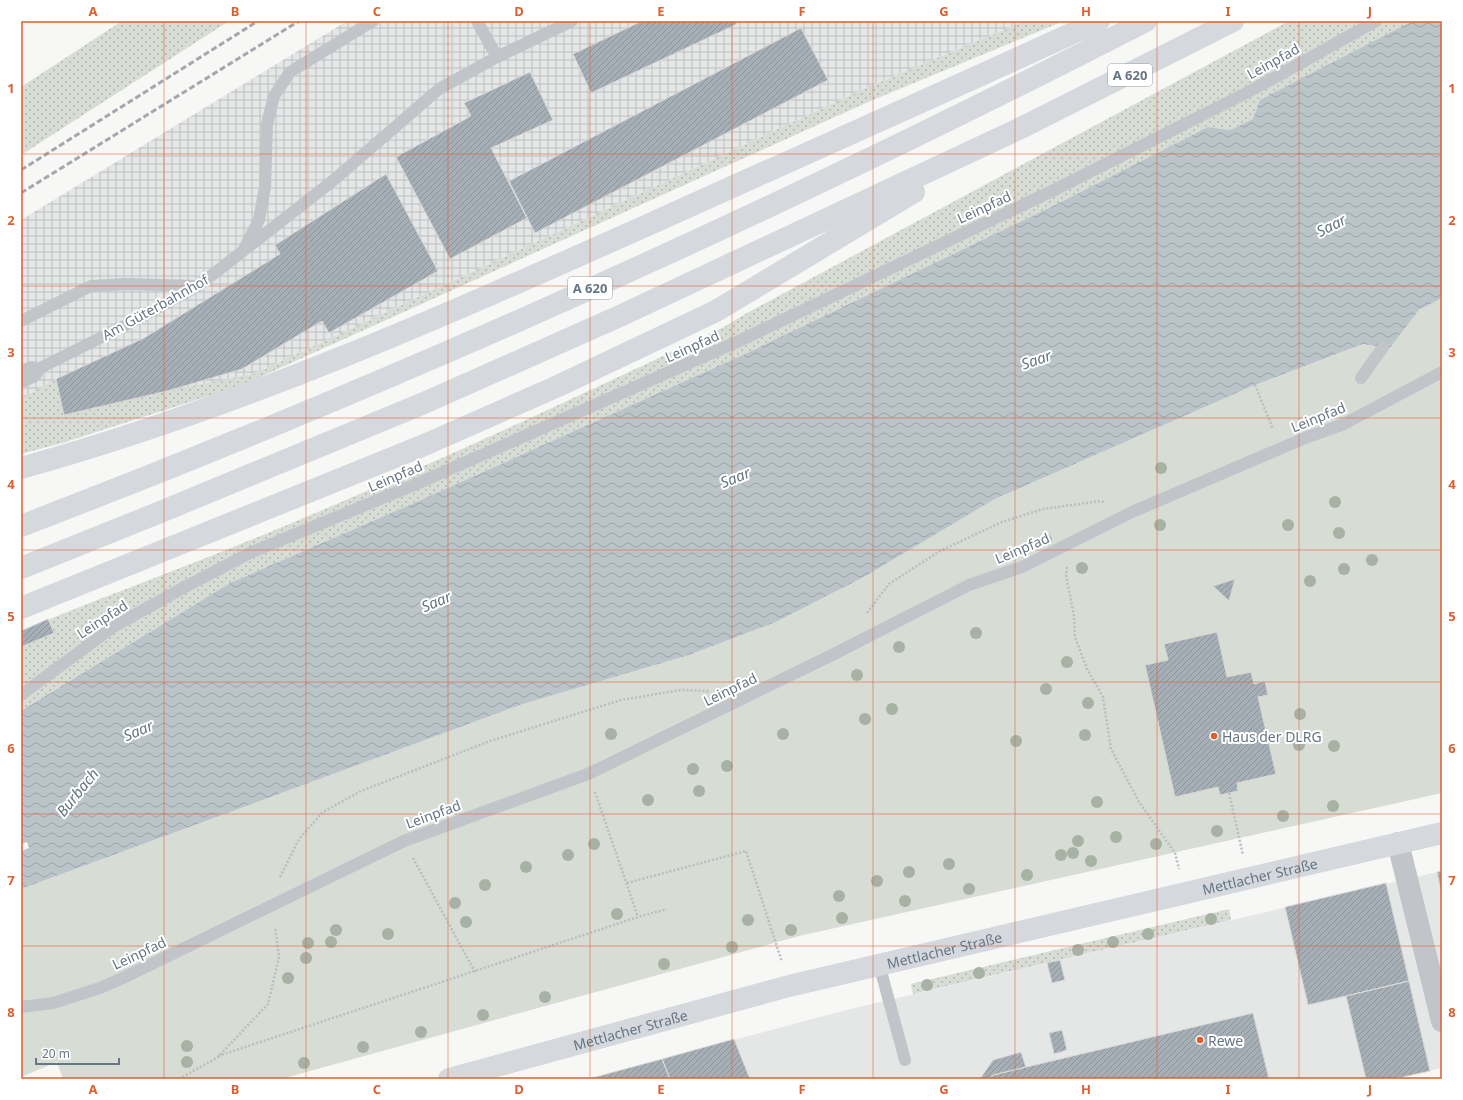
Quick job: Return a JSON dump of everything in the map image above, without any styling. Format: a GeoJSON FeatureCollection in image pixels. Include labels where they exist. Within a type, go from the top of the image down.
{"type":"FeatureCollection","features":[{"type":"Feature","properties":{"kind":"main road"},"geometry":{"type":"LineString","coordinates":[[21,468],[72,454],[218,406],[385,341],[526,280],[1099,21]]}},
{"type":"Feature","properties":{"kind":"main road","name":"A 620"},"geometry":{"type":"LineString","coordinates":[[21,526],[143,480],[408,370],[803,190],[1146,21]]}},
{"type":"Feature","properties":{"kind":"main road","name":"A 620"},"geometry":{"type":"LineString","coordinates":[[21,568],[158,514],[424,404],[622,315],[1025,126],[1233,21]]}},
{"type":"Feature","properties":{"kind":"main road"},"geometry":{"type":"LineString","coordinates":[[21,608],[422,446],[558,386],[716,311],[1025,126]]}},
{"type":"Feature","properties":{"kind":"main road","name":"Mettlacher Straße"},"geometry":{"type":"LineString","coordinates":[[449,1079],[789,986],[1442,833]]}},
{"type":"Feature","properties":{"kind":"street"},"geometry":{"type":"LineString","coordinates":[[1398,843],[1442,1021]]}},
{"type":"Feature","properties":{"kind":"lane","name":"Am Güterbahnhof"},"geometry":{"type":"LineString","coordinates":[[26,374],[128,324],[198,286],[243,251],[259,220],[265,187],[267,124],[274,96],[290,72],[373,21]]}},
{"type":"Feature","properties":{"kind":"lane"},"geometry":{"type":"LineString","coordinates":[[477,21],[497,57]]}},
{"type":"Feature","properties":{"kind":"lane"},"geometry":{"type":"LineString","coordinates":[[243,251],[335,178],[439,89],[497,57],[572,21]]}},
{"type":"Feature","properties":{"kind":"lane","name":"Leinpfad"},"geometry":{"type":"LineString","coordinates":[[21,694],[114,627],[183,588],[250,553],[414,485],[739,341],[1066,184],[1254,89],[1376,21]]}},
{"type":"Feature","properties":{"kind":"lane"},"geometry":{"type":"LineString","coordinates":[[21,321],[91,286],[126,284],[198,286]]}},
{"type":"Feature","properties":{"kind":"lane"},"geometry":{"type":"LineString","coordinates":[[1361,378],[1383,347]]}},
{"type":"Feature","properties":{"kind":"lane","name":"Leinpfad"},"geometry":{"type":"LineString","coordinates":[[21,1007],[53,1002],[100,988],[404,841],[588,774],[745,698],[969,585],[1022,568],[1132,512],[1281,448],[1344,424],[1442,372]]}},
{"type":"Feature","properties":{"kind":"lane"},"geometry":{"type":"LineString","coordinates":[[880,964],[905,1060]]}},
{"type":"Feature","properties":{"kind":"path"},"geometry":{"type":"LineString","coordinates":[[1255,385],[1281,448]]}},
{"type":"Feature","properties":{"kind":"path"},"geometry":{"type":"LineString","coordinates":[[862,619],[889,584],[940,551],[1002,522],[1043,509],[1101,501],[1132,512]]}},
{"type":"Feature","properties":{"kind":"path"},"geometry":{"type":"LineString","coordinates":[[1070,543],[1066,575],[1074,616],[1075,637],[1087,669],[1103,697],[1111,749],[1139,802],[1175,853]]}},
{"type":"Feature","properties":{"kind":"path"},"geometry":{"type":"LineString","coordinates":[[218,1057],[268,1004],[279,957],[272,906],[280,879],[300,839],[323,812],[361,791],[490,741],[621,700],[681,690],[719,692],[745,698]]}},
{"type":"Feature","properties":{"kind":"path"},"geometry":{"type":"LineString","coordinates":[[1229,793],[1248,879]]}},
{"type":"Feature","properties":{"kind":"path"},"geometry":{"type":"LineString","coordinates":[[600,805],[638,917]]}},
{"type":"Feature","properties":{"kind":"path"},"geometry":{"type":"LineString","coordinates":[[404,841],[474,972]]}},
{"type":"Feature","properties":{"kind":"path"},"geometry":{"type":"LineString","coordinates":[[627,883],[746,850],[775,938]]}},
{"type":"Feature","properties":{"kind":"path"},"geometry":{"type":"LineString","coordinates":[[179,1079],[218,1057],[638,917],[667,909]]}},
{"type":"Feature","properties":{"kind":"shaded area"},"geometry":{"type":"Polygon","coordinates":[[[122,21],[229,21],[21,155],[21,87],[122,21]]]}},
{"type":"Feature","properties":{"kind":"shaded area"},"geometry":{"type":"Polygon","coordinates":[[[347,21],[1025,21],[866,88],[254,374],[21,454],[21,220],[347,21]]]}},
{"type":"Feature","properties":{"kind":"shaded area"},"geometry":{"type":"Polygon","coordinates":[[[1025,21],[1064,21],[868,102],[240,386],[62,443],[21,454],[21,399],[56,379],[64,414],[167,391],[254,374],[866,88],[1025,21]]]}},
{"type":"Feature","properties":{"kind":"shaded area"},"geometry":{"type":"Polygon","coordinates":[[[1289,21],[1413,21],[1253,119],[1230,130],[1208,127],[1055,205],[745,354],[421,500],[230,583],[21,711],[21,631],[298,521],[420,468],[724,327],[747,313],[1289,21]]]}},
{"type":"Feature","properties":{"kind":"shaded area"},"geometry":{"type":"Polygon","coordinates":[[[1442,298],[1442,793],[799,936],[281,1079],[63,1079],[57,1062],[21,1077],[21,889],[523,704],[689,655],[776,622],[864,577],[995,499],[1255,385],[1363,344],[1389,349],[1419,310],[1442,298]]]}},
{"type":"Feature","properties":{"kind":"shaded area"},"geometry":{"type":"Polygon","coordinates":[[[1442,871],[1442,1068],[1394,1079],[588,1079],[846,1010],[1442,871]]]}},
{"type":"Feature","properties":{"kind":"shaded area"},"geometry":{"type":"Polygon","coordinates":[[[1229,909],[1231,920],[913,994],[911,984],[1229,909]]]}},
{"type":"Feature","properties":{"kind":"water"},"geometry":{"type":"Polygon","coordinates":[[[1413,21],[1442,21],[1442,298],[1419,310],[1389,349],[1363,344],[1255,385],[995,499],[864,577],[776,622],[689,655],[523,704],[21,889],[21,851],[29,848],[27,842],[21,844],[21,711],[230,583],[421,500],[745,354],[1055,205],[1208,127],[1230,130],[1253,119],[1260,100],[1413,21]]]}},
{"type":"Feature","properties":{"kind":"building"},"geometry":{"type":"Polygon","coordinates":[[[642,21],[735,21],[737,24],[591,93],[573,54],[642,21]]]}},
{"type":"Feature","properties":{"kind":"building"},"geometry":{"type":"Polygon","coordinates":[[[801,28],[828,80],[535,233],[509,181],[801,28]]]}},
{"type":"Feature","properties":{"kind":"building"},"geometry":{"type":"Polygon","coordinates":[[[530,72],[553,120],[491,148],[527,218],[450,259],[396,157],[471,116],[464,103],[530,72]]]}},
{"type":"Feature","properties":{"kind":"building"},"geometry":{"type":"Polygon","coordinates":[[[386,174],[438,271],[329,333],[322,321],[242,369],[167,391],[64,415],[56,379],[144,338],[280,254],[275,245],[386,174]]]}},
{"type":"Feature","properties":{"kind":"building"},"geometry":{"type":"Polygon","coordinates":[[[1235,579],[1229,601],[1213,586],[1235,579]]]}},
{"type":"Feature","properties":{"kind":"building"},"geometry":{"type":"Polygon","coordinates":[[[48,619],[54,633],[21,647],[21,631],[48,619]]]}},
{"type":"Feature","properties":{"kind":"building","name":"Haus der DLRG"},"geometry":{"type":"Polygon","coordinates":[[[1217,632],[1227,677],[1251,672],[1254,684],[1265,681],[1268,695],[1258,697],[1276,774],[1237,783],[1238,791],[1220,795],[1218,787],[1175,797],[1145,665],[1168,660],[1164,644],[1217,632]]]}},
{"type":"Feature","properties":{"kind":"building"},"geometry":{"type":"Polygon","coordinates":[[[1442,871],[1442,896],[1437,872],[1442,871]]]}},
{"type":"Feature","properties":{"kind":"building"},"geometry":{"type":"Polygon","coordinates":[[[1386,883],[1409,981],[1308,1005],[1285,907],[1386,883]]]}},
{"type":"Feature","properties":{"kind":"building"},"geometry":{"type":"Polygon","coordinates":[[[1060,960],[1065,980],[1052,983],[1047,963],[1060,960]]]}},
{"type":"Feature","properties":{"kind":"building"},"geometry":{"type":"Polygon","coordinates":[[[1409,981],[1430,1071],[1394,1079],[1366,1079],[1346,996],[1409,981]]]}},
{"type":"Feature","properties":{"kind":"building","name":"Rewe"},"geometry":{"type":"Polygon","coordinates":[[[1253,1013],[1269,1079],[990,1079],[993,1075],[1253,1013]]]}},
{"type":"Feature","properties":{"kind":"building"},"geometry":{"type":"Polygon","coordinates":[[[1062,1030],[1067,1050],[1054,1054],[1049,1033],[1062,1030]]]}},
{"type":"Feature","properties":{"kind":"building"},"geometry":{"type":"Polygon","coordinates":[[[734,1039],[750,1079],[670,1079],[662,1059],[734,1039]]]}},
{"type":"Feature","properties":{"kind":"building"},"geometry":{"type":"Polygon","coordinates":[[[1021,1052],[1026,1067],[993,1075],[990,1079],[980,1079],[993,1060],[1021,1052]]]}},
{"type":"Feature","properties":{"kind":"building"},"geometry":{"type":"Polygon","coordinates":[[[662,1059],[670,1079],[588,1079],[662,1059]]]}},
{"type":"Feature","properties":{"kind":"railway"},"geometry":{"type":"LineString","coordinates":[[21,170],[258,21]]}},
{"type":"Feature","properties":{"kind":"railway"},"geometry":{"type":"LineString","coordinates":[[21,193],[299,21]]}},
{"type":"Feature","properties":{"kind":"place","name":"Haus der DLRG"},"geometry":{"type":"Point","coordinates":[1214,736]}},
{"type":"Feature","properties":{"kind":"place","name":"Rewe"},"geometry":{"type":"Point","coordinates":[1200,1040]}},
{"type":"Feature","properties":{"kind":"water label","name":"Saar"},"geometry":{"type":"Point","coordinates":[1331,225]}},
{"type":"Feature","properties":{"kind":"water label","name":"Saar"},"geometry":{"type":"Point","coordinates":[1036,359]}},
{"type":"Feature","properties":{"kind":"water label","name":"Saar"},"geometry":{"type":"Point","coordinates":[735,477]}},
{"type":"Feature","properties":{"kind":"water label","name":"Saar"},"geometry":{"type":"Point","coordinates":[436,601]}},
{"type":"Feature","properties":{"kind":"water label","name":"Saar"},"geometry":{"type":"Point","coordinates":[138,730]}},
{"type":"Feature","properties":{"kind":"water label","name":"Burbach"},"geometry":{"type":"Point","coordinates":[77,792]}}]}
